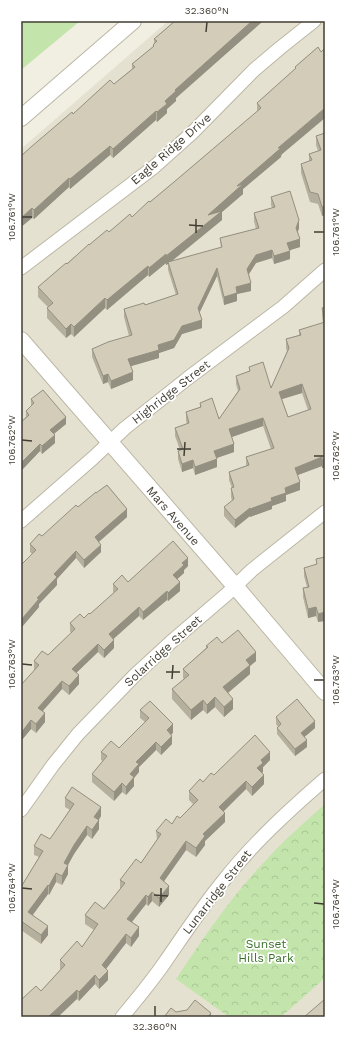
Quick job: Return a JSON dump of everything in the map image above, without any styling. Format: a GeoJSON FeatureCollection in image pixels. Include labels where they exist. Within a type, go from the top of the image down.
{"type":"FeatureCollection","features":[{"type":"Feature","properties":{"kind":"street"},"geometry":{"type":"LineString","coordinates":[[21,118],[133,21]]}},
{"type":"Feature","properties":{"kind":"street","name":"Eagle Ridge Drive"},"geometry":{"type":"LineString","coordinates":[[21,268],[154,167],[192,133],[254,70],[314,21]]}},
{"type":"Feature","properties":{"kind":"street","name":"Highridge Street"},"geometry":{"type":"LineString","coordinates":[[21,521],[125,428],[188,378],[283,307],[325,270]]}},
{"type":"Feature","properties":{"kind":"street","name":"Mars Avenue"},"geometry":{"type":"LineString","coordinates":[[21,340],[325,692]]}},
{"type":"Feature","properties":{"kind":"street","name":"Solarridge Street"},"geometry":{"type":"LineString","coordinates":[[21,810],[53,765],[78,734],[104,706],[151,660],[227,594],[252,570],[325,512]]}},
{"type":"Feature","properties":{"kind":"street","name":"Lunarridge Street"},"geometry":{"type":"LineString","coordinates":[[122,1017],[156,974],[203,907],[236,865],[291,808],[325,779]]}},
{"type":"Feature","properties":{"kind":"shaded area"},"geometry":{"type":"Polygon","coordinates":[[[168,21],[325,21],[325,1017],[21,1017],[21,149],[168,21]]]}},
{"type":"Feature","properties":{"kind":"green space"},"geometry":{"type":"Polygon","coordinates":[[[21,21],[80,21],[21,70],[21,21]]]}},
{"type":"Feature","properties":{"kind":"green space","name":"Sunset Hills Park"},"geometry":{"type":"Polygon","coordinates":[[[325,804],[325,978],[281,1017],[229,1017],[176,979],[208,932],[242,887],[281,844],[325,804]]]}},
{"type":"Feature","properties":{"kind":"building"},"geometry":{"type":"Polygon","coordinates":[[[175,21],[252,21],[175,90],[176,91],[165,101],[167,104],[157,112],[156,111],[113,149],[110,146],[70,179],[69,178],[34,210],[32,208],[21,218],[21,156],[72,112],[73,114],[110,80],[114,84],[135,67],[132,64],[154,46],[153,45],[157,41],[154,39],[175,21]]]}},
{"type":"Feature","properties":{"kind":"building"},"geometry":{"type":"Polygon","coordinates":[[[318,47],[321,52],[325,48],[325,108],[278,148],[281,148],[237,186],[243,184],[208,215],[222,211],[166,256],[166,254],[149,268],[148,266],[107,300],[105,298],[74,327],[71,324],[66,329],[47,308],[53,303],[38,287],[107,230],[109,232],[130,214],[132,217],[149,201],[150,202],[261,108],[257,103],[318,47]]]}},
{"type":"Feature","properties":{"kind":"building"},"geometry":{"type":"Polygon","coordinates":[[[325,133],[325,206],[322,207],[318,194],[310,192],[301,164],[312,160],[309,154],[321,150],[316,136],[325,133]]]}},
{"type":"Feature","properties":{"kind":"building"},"geometry":{"type":"Polygon","coordinates":[[[290,191],[299,220],[296,228],[300,239],[287,243],[290,251],[274,256],[272,250],[256,255],[247,269],[251,283],[236,287],[237,293],[224,297],[217,268],[198,308],[202,320],[182,326],[174,340],[158,345],[159,350],[128,359],[133,372],[111,381],[108,374],[103,376],[92,349],[108,342],[132,335],[124,309],[144,303],[145,305],[178,294],[168,262],[222,247],[220,238],[259,228],[254,213],[275,207],[271,197],[290,191]]]}},
{"type":"Feature","properties":{"kind":"building"},"geometry":{"type":"Polygon","coordinates":[[[325,307],[325,320],[322,308],[325,307]]]}},
{"type":"Feature","properties":{"kind":"building"},"geometry":{"type":"Polygon","coordinates":[[[325,322],[325,459],[322,460],[322,457],[295,468],[300,482],[285,488],[286,493],[271,498],[272,501],[250,508],[235,520],[224,507],[234,499],[231,488],[234,487],[229,472],[249,465],[246,457],[274,448],[263,418],[229,429],[234,444],[214,451],[217,459],[195,467],[193,460],[182,464],[178,451],[183,449],[175,428],[189,423],[186,412],[201,407],[200,403],[212,398],[219,419],[240,389],[236,376],[250,371],[249,367],[263,362],[271,388],[289,348],[286,339],[301,335],[299,330],[325,322]],[[302,384],[279,392],[288,417],[311,409],[302,384]]]}},
{"type":"Feature","properties":{"kind":"building"},"geometry":{"type":"Polygon","coordinates":[[[43,390],[66,417],[50,430],[55,435],[42,446],[40,444],[21,463],[21,422],[29,415],[26,411],[34,403],[31,399],[43,390]]]}},
{"type":"Feature","properties":{"kind":"building"},"geometry":{"type":"Polygon","coordinates":[[[107,485],[127,509],[95,537],[101,545],[84,560],[76,551],[54,574],[57,577],[37,598],[39,599],[21,620],[21,565],[36,550],[30,544],[39,534],[42,536],[76,505],[78,507],[107,485]]]}},
{"type":"Feature","properties":{"kind":"building"},"geometry":{"type":"Polygon","coordinates":[[[173,541],[188,558],[182,563],[184,565],[173,575],[180,582],[143,612],[139,607],[109,634],[114,640],[104,650],[98,644],[72,669],[79,675],[69,686],[62,681],[38,708],[45,713],[36,724],[31,720],[21,733],[21,685],[39,665],[34,661],[42,651],[48,655],[75,629],[70,623],[80,614],[84,618],[118,589],[113,584],[122,575],[128,582],[173,541]]]}},
{"type":"Feature","properties":{"kind":"building"},"geometry":{"type":"Polygon","coordinates":[[[325,557],[325,612],[318,614],[316,607],[308,609],[303,588],[309,587],[304,568],[317,564],[316,559],[325,557]]]}},
{"type":"Feature","properties":{"kind":"building"},"geometry":{"type":"Polygon","coordinates":[[[238,630],[256,652],[246,660],[250,665],[223,687],[233,699],[224,707],[215,697],[207,705],[203,700],[191,710],[172,689],[189,675],[183,669],[217,637],[222,643],[238,630]]]}},
{"type":"Feature","properties":{"kind":"building"},"geometry":{"type":"Polygon","coordinates":[[[297,699],[315,721],[301,733],[307,740],[295,749],[277,728],[281,724],[276,717],[297,699]]]}},
{"type":"Feature","properties":{"kind":"building"},"geometry":{"type":"Polygon","coordinates":[[[150,701],[173,724],[167,730],[172,736],[161,747],[156,742],[136,762],[139,764],[130,774],[134,777],[126,787],[122,783],[114,792],[92,774],[107,756],[101,752],[111,741],[119,748],[149,718],[140,710],[150,701]]]}},
{"type":"Feature","properties":{"kind":"building"},"geometry":{"type":"Polygon","coordinates":[[[255,735],[270,752],[261,760],[263,763],[257,768],[264,775],[252,787],[246,781],[219,807],[225,813],[203,834],[205,836],[196,848],[186,841],[160,878],[169,886],[159,898],[152,892],[148,897],[146,895],[127,919],[139,927],[131,938],[126,934],[102,965],[108,971],[99,980],[95,975],[79,992],[77,990],[48,1017],[21,1017],[21,1000],[36,986],[41,991],[65,965],[60,960],[77,941],[82,947],[98,924],[85,915],[95,902],[104,909],[125,883],[120,880],[136,859],[141,863],[161,834],[156,831],[166,819],[172,824],[177,816],[180,818],[198,800],[189,791],[200,779],[203,782],[211,773],[214,775],[255,735]]]}},
{"type":"Feature","properties":{"kind":"building"},"geometry":{"type":"Polygon","coordinates":[[[72,787],[101,807],[94,817],[99,820],[92,830],[87,826],[64,863],[68,865],[62,876],[56,873],[49,886],[48,885],[28,912],[48,926],[41,935],[21,921],[21,887],[43,851],[34,846],[41,834],[50,839],[74,804],[65,798],[72,787]]]}},
{"type":"Feature","properties":{"kind":"building"},"geometry":{"type":"Polygon","coordinates":[[[325,999],[325,1017],[304,1017],[325,999]]]}},
{"type":"Feature","properties":{"kind":"building"},"geometry":{"type":"Polygon","coordinates":[[[195,1000],[211,1013],[208,1017],[164,1017],[171,1008],[176,1012],[187,1010],[195,1000]]]}}]}
